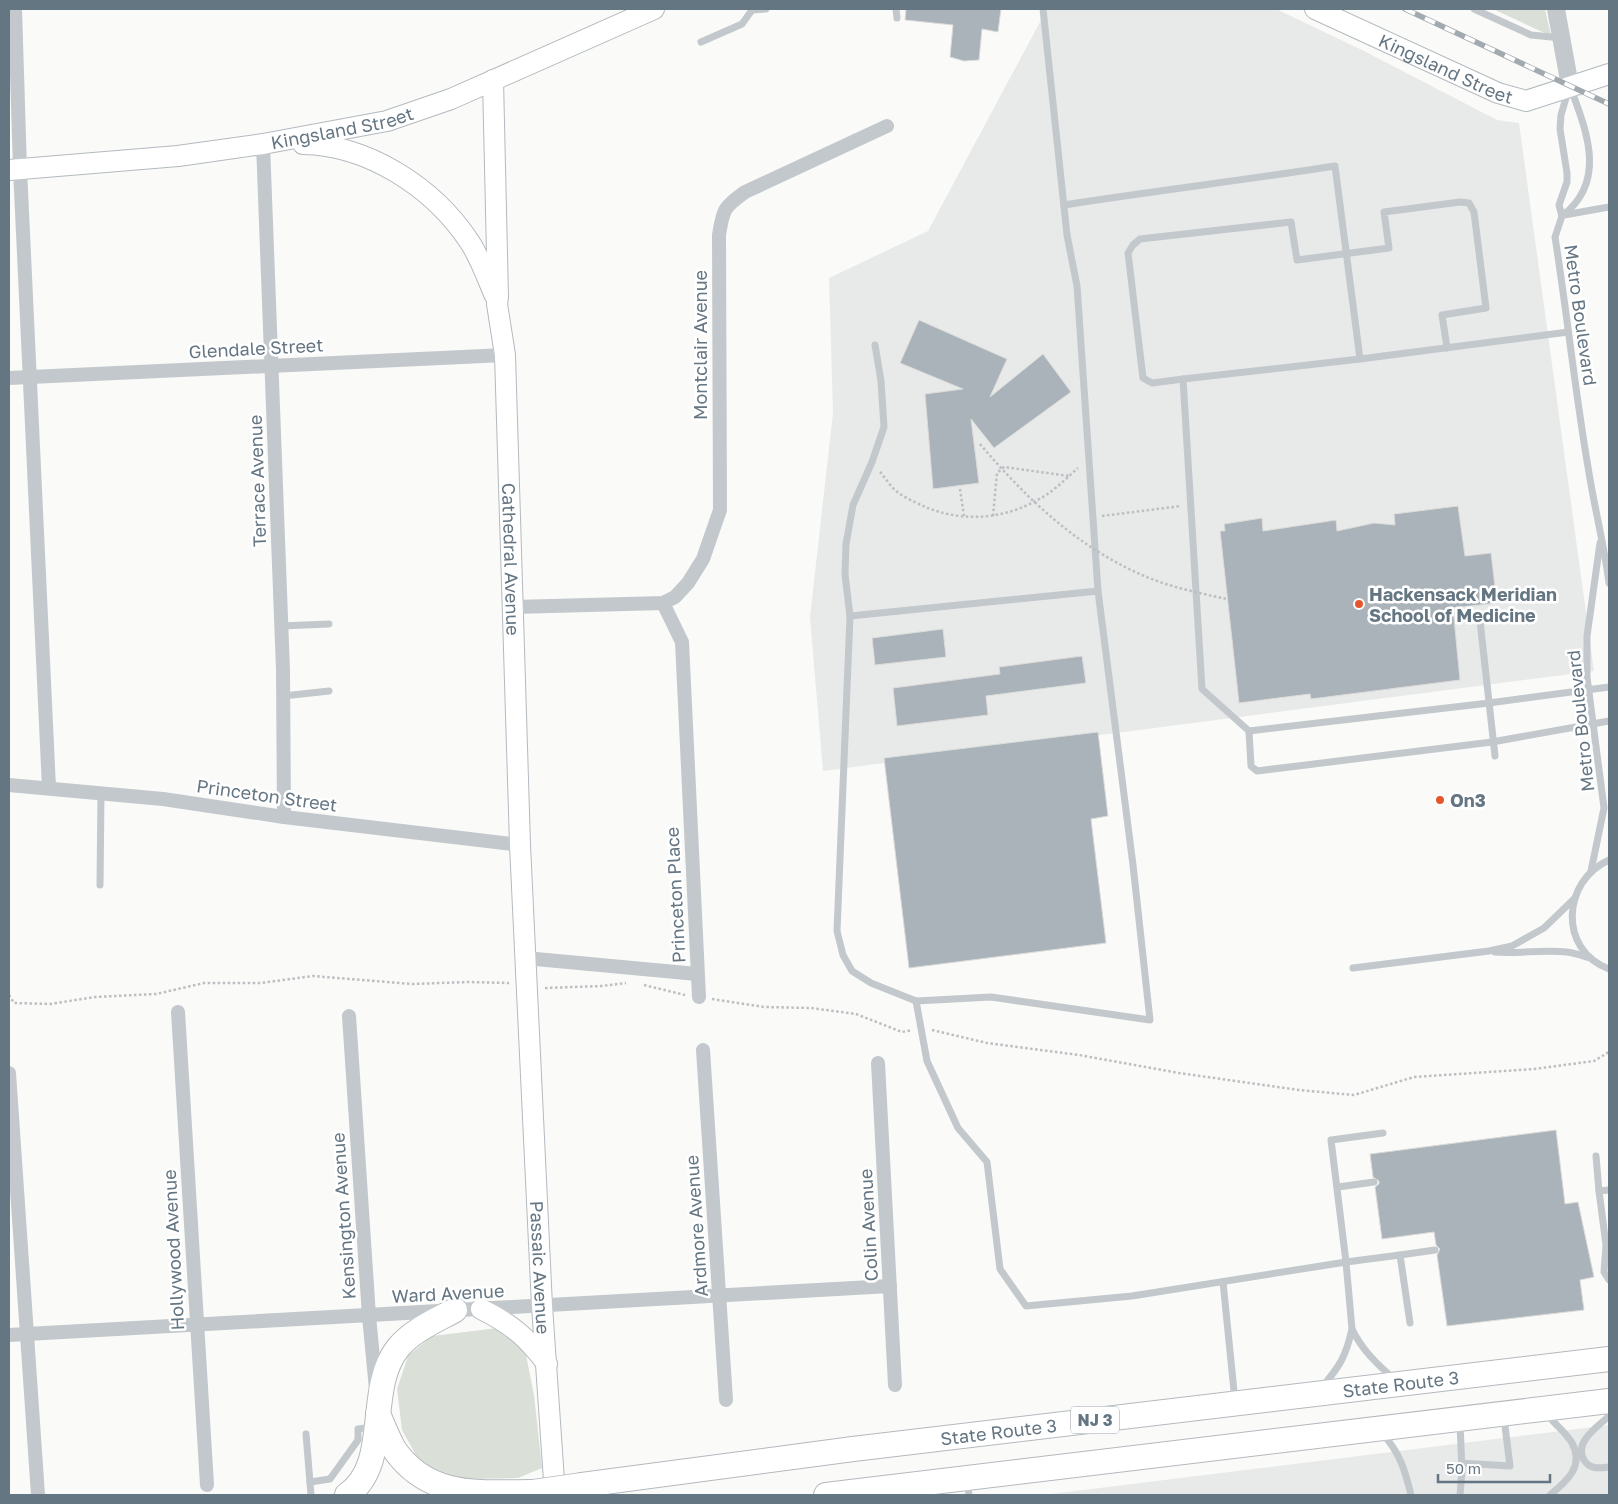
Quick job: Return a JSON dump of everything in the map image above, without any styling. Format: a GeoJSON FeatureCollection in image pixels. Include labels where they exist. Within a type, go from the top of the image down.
{"type":"FeatureCollection","features":[{"type":"Feature","properties":{"kind":"highway"},"geometry":{"type":"LineString","coordinates":[[347,1495],[361,1483],[370,1465],[384,1376],[390,1360],[398,1348],[416,1331],[454,1310]]}},
{"type":"Feature","properties":{"kind":"highway","name":"State Route 3"},"geometry":{"type":"LineString","coordinates":[[509,1495],[544,1494],[582,1485],[834,1452],[1609,1359]]}},
{"type":"Feature","properties":{"kind":"highway","name":"NJ 3"},"geometry":{"type":"LineString","coordinates":[[826,1495],[968,1487],[1378,1429],[1609,1402]]}},
{"type":"Feature","properties":{"kind":"highway"},"geometry":{"type":"LineString","coordinates":[[377,1420],[393,1447],[412,1470],[424,1479],[456,1489],[476,1492],[544,1494]]}},
{"type":"Feature","properties":{"kind":"main road","name":"Kingsland Street"},"geometry":{"type":"LineString","coordinates":[[14,169],[178,156],[263,144],[387,121],[451,100],[654,9]]}},
{"type":"Feature","properties":{"kind":"main road","name":"Kingsland Street"},"geometry":{"type":"LineString","coordinates":[[1315,9],[1498,93],[1526,100],[1609,74]]}},
{"type":"Feature","properties":{"kind":"main road","name":"Cathedral Avenue"},"geometry":{"type":"LineString","coordinates":[[493,80],[497,304],[505,355],[520,845],[529,1039]]}},
{"type":"Feature","properties":{"kind":"main road"},"geometry":{"type":"LineString","coordinates":[[263,144],[322,144],[362,155],[403,175],[443,208],[470,241],[497,304]]}},
{"type":"Feature","properties":{"kind":"main road","name":"Passaic Avenue"},"geometry":{"type":"LineString","coordinates":[[529,1039],[546,1364],[544,1494]]}},
{"type":"Feature","properties":{"kind":"main road"},"geometry":{"type":"LineString","coordinates":[[481,1309],[514,1327],[534,1347],[546,1364]]}},
{"type":"Feature","properties":{"kind":"street"},"geometry":{"type":"LineString","coordinates":[[15,9],[14,169],[30,377],[49,788]]}},
{"type":"Feature","properties":{"kind":"street"},"geometry":{"type":"LineString","coordinates":[[1556,9],[1570,86]]}},
{"type":"Feature","properties":{"kind":"street","name":"Montclair Avenue"},"geometry":{"type":"LineString","coordinates":[[663,603],[675,597],[688,583],[703,559],[720,510],[719,235],[722,214],[729,203],[745,192],[887,126]]}},
{"type":"Feature","properties":{"kind":"street","name":"Terrace Avenue"},"geometry":{"type":"LineString","coordinates":[[263,144],[281,626],[284,816]]}},
{"type":"Feature","properties":{"kind":"street","name":"Glendale Street"},"geometry":{"type":"LineString","coordinates":[[9,378],[505,355]]}},
{"type":"Feature","properties":{"kind":"street"},"geometry":{"type":"LineString","coordinates":[[514,607],[663,603]]}},
{"type":"Feature","properties":{"kind":"street","name":"Princeton Place"},"geometry":{"type":"LineString","coordinates":[[525,958],[697,974],[682,642],[663,603]]}},
{"type":"Feature","properties":{"kind":"street","name":"Princeton Street"},"geometry":{"type":"LineString","coordinates":[[9,785],[163,799],[520,845]]}},
{"type":"Feature","properties":{"kind":"street"},"geometry":{"type":"LineString","coordinates":[[697,974],[700,997]]}},
{"type":"Feature","properties":{"kind":"street","name":"Hollywood Avenue"},"geometry":{"type":"LineString","coordinates":[[178,1012],[207,1485]]}},
{"type":"Feature","properties":{"kind":"street","name":"Kensington Avenue"},"geometry":{"type":"LineString","coordinates":[[349,1016],[377,1420]]}},
{"type":"Feature","properties":{"kind":"street","name":"Ardmore Avenue"},"geometry":{"type":"LineString","coordinates":[[703,1050],[726,1400]]}},
{"type":"Feature","properties":{"kind":"street","name":"Colin Avenue"},"geometry":{"type":"LineString","coordinates":[[878,1063],[895,1385]]}},
{"type":"Feature","properties":{"kind":"street"},"geometry":{"type":"LineString","coordinates":[[9,1073],[38,1495]]}},
{"type":"Feature","properties":{"kind":"street","name":"Ward Avenue"},"geometry":{"type":"LineString","coordinates":[[9,1335],[890,1286]]}},
{"type":"Feature","properties":{"kind":"lane"},"geometry":{"type":"LineString","coordinates":[[700,42],[742,24],[752,10],[766,9]]}},
{"type":"Feature","properties":{"kind":"lane"},"geometry":{"type":"LineString","coordinates":[[896,9],[897,18]]}},
{"type":"Feature","properties":{"kind":"lane"},"geometry":{"type":"LineString","coordinates":[[875,345],[882,381],[884,427],[872,462],[853,505],[846,544],[845,574],[850,616],[837,931],[842,955],[852,971],[871,983],[916,1002],[991,997],[1150,1020],[1134,865],[1098,591],[1077,286],[1067,235],[1044,9]]}},
{"type":"Feature","properties":{"kind":"lane"},"geometry":{"type":"LineString","coordinates":[[1474,9],[1531,35],[1561,38]]}},
{"type":"Feature","properties":{"kind":"lane"},"geometry":{"type":"LineString","coordinates":[[1562,216],[1559,204],[1567,182],[1567,173],[1560,129],[1561,116],[1570,86]]}},
{"type":"Feature","properties":{"kind":"lane"},"geometry":{"type":"LineString","coordinates":[[1562,216],[1581,194],[1589,176],[1591,155],[1584,123],[1570,86]]}},
{"type":"Feature","properties":{"kind":"lane"},"geometry":{"type":"LineString","coordinates":[[1064,205],[1335,166],[1360,360]]}},
{"type":"Feature","properties":{"kind":"lane"},"geometry":{"type":"LineString","coordinates":[[1446,348],[1442,315],[1486,308],[1474,212],[1469,203],[1460,202],[1384,212],[1389,248],[1297,260],[1291,222],[1140,239],[1128,253],[1144,378],[1152,383],[1360,360],[1568,332]]}},
{"type":"Feature","properties":{"kind":"lane"},"geometry":{"type":"LineString","coordinates":[[1562,216],[1609,207]]}},
{"type":"Feature","properties":{"kind":"lane","name":"Metro Boulevard"},"geometry":{"type":"LineString","coordinates":[[1562,216],[1555,237],[1588,466],[1606,557],[1609,583]]}},
{"type":"Feature","properties":{"kind":"lane"},"geometry":{"type":"LineString","coordinates":[[1184,379],[1202,689],[1249,732],[1251,766],[1257,771],[1492,742],[1609,721]]}},
{"type":"Feature","properties":{"kind":"lane","name":"Metro Boulevard"},"geometry":{"type":"LineString","coordinates":[[1590,871],[1604,808],[1587,677],[1587,636],[1601,537]]}},
{"type":"Feature","properties":{"kind":"lane"},"geometry":{"type":"LineString","coordinates":[[850,616],[1098,591]]}},
{"type":"Feature","properties":{"kind":"lane"},"geometry":{"type":"LineString","coordinates":[[1480,621],[1494,756]]}},
{"type":"Feature","properties":{"kind":"lane"},"geometry":{"type":"LineString","coordinates":[[281,626],[329,624]]}},
{"type":"Feature","properties":{"kind":"lane"},"geometry":{"type":"LineString","coordinates":[[1249,732],[1609,687]]}},
{"type":"Feature","properties":{"kind":"lane"},"geometry":{"type":"LineString","coordinates":[[283,696],[329,691]]}},
{"type":"Feature","properties":{"kind":"lane"},"geometry":{"type":"LineString","coordinates":[[100,885],[101,793]]}},
{"type":"Feature","properties":{"kind":"lane"},"geometry":{"type":"LineString","coordinates":[[1591,959],[1579,944],[1573,926],[1572,906],[1578,887],[1590,871],[1609,860]]}},
{"type":"Feature","properties":{"kind":"lane"},"geometry":{"type":"LineString","coordinates":[[1353,968],[1489,951],[1512,946],[1544,928],[1575,898]]}},
{"type":"Feature","properties":{"kind":"lane"},"geometry":{"type":"LineString","coordinates":[[1489,951],[1513,954],[1568,952],[1591,959],[1608,970]]}},
{"type":"Feature","properties":{"kind":"lane"},"geometry":{"type":"LineString","coordinates":[[916,1002],[927,1062],[958,1128],[987,1162],[1000,1269],[1026,1306],[1132,1296],[1435,1250]]}},
{"type":"Feature","properties":{"kind":"lane"},"geometry":{"type":"LineString","coordinates":[[1317,1394],[1336,1370],[1347,1350],[1352,1329],[1338,1187],[1331,1140],[1383,1133]]}},
{"type":"Feature","properties":{"kind":"lane"},"geometry":{"type":"LineString","coordinates":[[1596,1156],[1599,1191],[1608,1246],[1604,1272],[1609,1280]]}},
{"type":"Feature","properties":{"kind":"lane"},"geometry":{"type":"LineString","coordinates":[[1338,1187],[1374,1182]]}},
{"type":"Feature","properties":{"kind":"lane"},"geometry":{"type":"LineString","coordinates":[[1599,1191],[1609,1190]]}},
{"type":"Feature","properties":{"kind":"lane"},"geometry":{"type":"LineString","coordinates":[[1400,1255],[1410,1323]]}},
{"type":"Feature","properties":{"kind":"lane"},"geometry":{"type":"LineString","coordinates":[[1223,1282],[1236,1404]]}},
{"type":"Feature","properties":{"kind":"lane"},"geometry":{"type":"LineString","coordinates":[[1352,1329],[1357,1340],[1371,1358],[1399,1384]]}},
{"type":"Feature","properties":{"kind":"lane"},"geometry":{"type":"LineString","coordinates":[[1543,1409],[1572,1442],[1576,1462],[1576,1466],[1569,1478],[1550,1495]]}},
{"type":"Feature","properties":{"kind":"lane"},"geometry":{"type":"LineString","coordinates":[[1461,1463],[1510,1466],[1504,1414]]}},
{"type":"Feature","properties":{"kind":"lane"},"geometry":{"type":"LineString","coordinates":[[1609,1416],[1595,1427],[1582,1445],[1582,1455],[1588,1465],[1596,1468],[1609,1467]]}},
{"type":"Feature","properties":{"kind":"lane"},"geometry":{"type":"LineString","coordinates":[[310,1482],[330,1479],[358,1440],[358,1429],[377,1420]]}},
{"type":"Feature","properties":{"kind":"lane"},"geometry":{"type":"LineString","coordinates":[[1460,1420],[1460,1495]]}},
{"type":"Feature","properties":{"kind":"lane"},"geometry":{"type":"LineString","coordinates":[[1378,1429],[1394,1447],[1405,1469],[1411,1495]]}},
{"type":"Feature","properties":{"kind":"lane"},"geometry":{"type":"LineString","coordinates":[[306,1434],[311,1495]]}},
{"type":"Feature","properties":{"kind":"lane"},"geometry":{"type":"LineString","coordinates":[[1576,1462],[1585,1461]]}},
{"type":"Feature","properties":{"kind":"path"},"geometry":{"type":"LineString","coordinates":[[980,444],[1027,496],[1076,538],[1114,561],[1143,575],[1174,587],[1227,599]]}},
{"type":"Feature","properties":{"kind":"path"},"geometry":{"type":"LineString","coordinates":[[872,462],[894,489],[913,502],[941,513],[970,518],[993,516],[1020,508],[1050,493],[1089,459]]}},
{"type":"Feature","properties":{"kind":"path"},"geometry":{"type":"LineString","coordinates":[[993,516],[997,472],[1004,467],[1069,476]]}},
{"type":"Feature","properties":{"kind":"path"},"geometry":{"type":"LineString","coordinates":[[960,490],[964,516]]}},
{"type":"Feature","properties":{"kind":"path"},"geometry":{"type":"LineString","coordinates":[[1093,517],[1190,505]]}},
{"type":"Feature","properties":{"kind":"path"},"geometry":{"type":"LineString","coordinates":[[9,995],[14,1003],[50,1004],[95,997],[156,994],[204,984],[260,983],[312,976],[412,984],[510,983]]}},
{"type":"Feature","properties":{"kind":"path"},"geometry":{"type":"LineString","coordinates":[[543,988],[602,986],[627,983]]}},
{"type":"Feature","properties":{"kind":"path"},"geometry":{"type":"LineString","coordinates":[[643,984],[674,994],[764,1007],[811,1008],[856,1014],[902,1032],[921,1027],[987,1043],[1079,1055],[1179,1073],[1299,1090],[1354,1094],[1414,1077],[1534,1069],[1594,1061],[1609,1052]]}},
{"type":"Feature","properties":{"kind":"shaded area"},"geometry":{"type":"Polygon","coordinates":[[[1047,9],[1276,9],[1364,51],[1497,120],[1519,123],[1594,671],[823,771],[810,617],[833,413],[829,278],[928,231],[1047,9]]]}},
{"type":"Feature","properties":{"kind":"shaded area"},"geometry":{"type":"Polygon","coordinates":[[[1493,9],[1545,9],[1551,36],[1493,9]]]}},
{"type":"Feature","properties":{"kind":"shaded area"},"geometry":{"type":"Polygon","coordinates":[[[498,1328],[525,1350],[534,1395],[542,1468],[518,1478],[468,1479],[424,1470],[402,1430],[397,1389],[408,1356],[432,1336],[498,1328]]]}},
{"type":"Feature","properties":{"kind":"shaded area"},"geometry":{"type":"Polygon","coordinates":[[[1609,1425],[1609,1495],[1043,1495],[1609,1425]]]}},
{"type":"Feature","properties":{"kind":"building"},"geometry":{"type":"Polygon","coordinates":[[[906,9],[1001,9],[998,32],[982,29],[979,60],[964,61],[950,57],[953,25],[905,20],[906,9]]]}},
{"type":"Feature","properties":{"kind":"building"},"geometry":{"type":"Polygon","coordinates":[[[919,320],[1007,359],[990,397],[1043,354],[1071,392],[994,448],[971,419],[979,483],[933,489],[925,394],[963,389],[900,363],[919,320]]]}},
{"type":"Feature","properties":{"kind":"building","name":"Hackensack Meridian School of Medicine"},"geometry":{"type":"Polygon","coordinates":[[[1458,506],[1465,556],[1491,553],[1497,603],[1453,608],[1460,680],[1311,699],[1310,694],[1239,703],[1220,531],[1225,531],[1224,524],[1262,518],[1263,531],[1336,520],[1337,531],[1374,523],[1395,525],[1394,514],[1458,506]]]}},
{"type":"Feature","properties":{"kind":"building"},"geometry":{"type":"Polygon","coordinates":[[[943,629],[946,657],[875,665],[872,638],[943,629]]]}},
{"type":"Feature","properties":{"kind":"building"},"geometry":{"type":"Polygon","coordinates":[[[1082,656],[1086,683],[986,696],[988,715],[897,726],[893,688],[1000,674],[999,667],[1082,656]]]}},
{"type":"Feature","properties":{"kind":"building"},"geometry":{"type":"Polygon","coordinates":[[[1098,732],[1108,816],[1091,819],[1106,943],[909,968],[884,758],[1098,732]]]}},
{"type":"Feature","properties":{"kind":"building"},"geometry":{"type":"Polygon","coordinates":[[[1556,1130],[1565,1204],[1578,1202],[1594,1277],[1580,1280],[1584,1310],[1447,1326],[1437,1255],[1440,1249],[1436,1245],[1434,1232],[1382,1239],[1375,1187],[1379,1184],[1379,1181],[1373,1177],[1370,1154],[1556,1130]]]}},
{"type":"Feature","properties":{"kind":"railway"},"geometry":{"type":"LineString","coordinates":[[1405,9],[1609,104]]}},
{"type":"Feature","properties":{"kind":"place","name":"Hackensack Meridian School of Medicine"},"geometry":{"type":"Point","coordinates":[1359,604]}},
{"type":"Feature","properties":{"kind":"place","name":"On3"},"geometry":{"type":"Point","coordinates":[1440,800]}}]}
